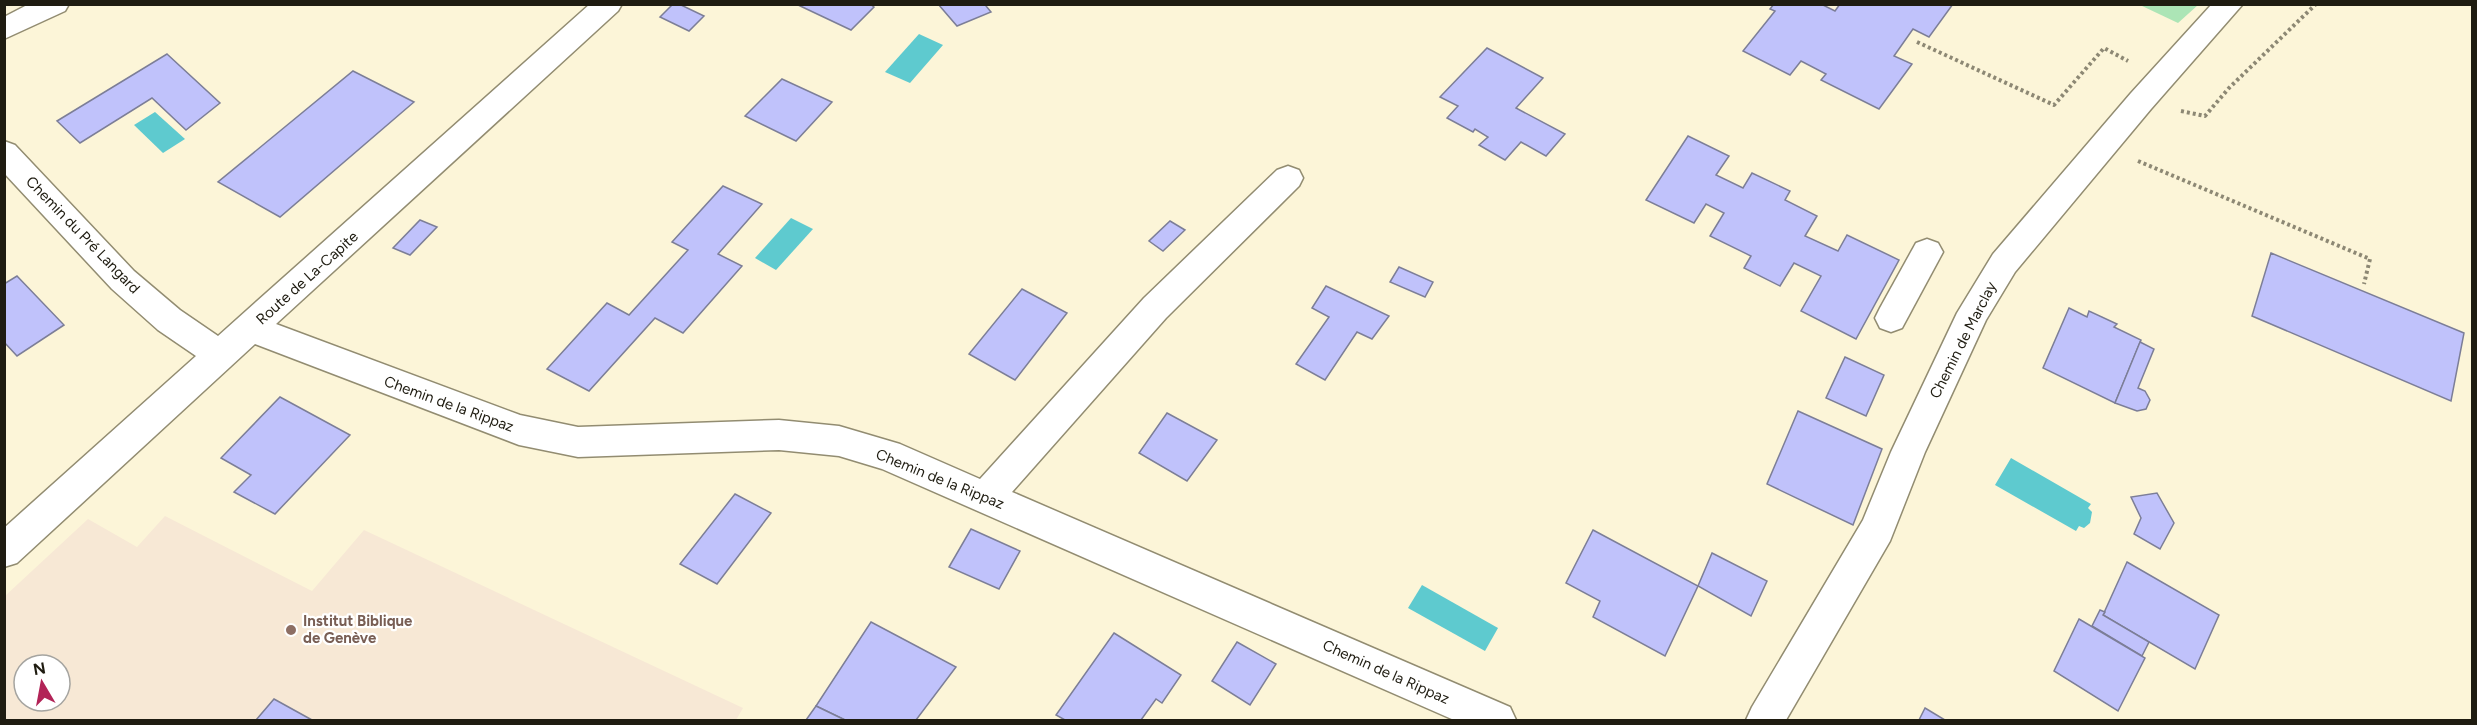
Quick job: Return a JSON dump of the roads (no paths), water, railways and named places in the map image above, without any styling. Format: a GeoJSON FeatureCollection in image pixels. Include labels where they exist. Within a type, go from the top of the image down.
{"type":"FeatureCollection","features":[{"type":"Feature","properties":{"kind":"street"},"geometry":{"type":"LineString","coordinates":[[4,29],[55,4]]}},
{"type":"Feature","properties":{"kind":"street","name":"Route de La-Capite"},"geometry":{"type":"LineString","coordinates":[[4,551],[608,4]]}},
{"type":"Feature","properties":{"kind":"street","name":"Chemin de Marclay"},"geometry":{"type":"LineString","coordinates":[[1765,720],[1877,529],[1908,452],[1968,324],[2004,263],[2141,101],[2229,4]]}},
{"type":"Feature","properties":{"kind":"street","name":"Chemin du Pré Langard"},"geometry":{"type":"LineString","coordinates":[[4,153],[123,280],[169,320],[221,356]]}},
{"type":"Feature","properties":{"kind":"street"},"geometry":{"type":"LineString","coordinates":[[986,498],[1155,308],[1288,178]]}},
{"type":"Feature","properties":{"kind":"street"},"geometry":{"type":"LineString","coordinates":[[1891,318],[1927,252]]}},
{"type":"Feature","properties":{"kind":"street","name":"Chemin de la Rippaz"},"geometry":{"type":"LineString","coordinates":[[251,329],[519,430],[578,442],[778,435],[839,441],[888,455],[1497,720]]}},
{"type":"Feature","properties":{"kind":"water"},"geometry":{"type":"Polygon","coordinates":[[[919,34],[943,45],[910,83],[885,72],[919,34]]]}},
{"type":"Feature","properties":{"kind":"water"},"geometry":{"type":"Polygon","coordinates":[[[155,112],[185,139],[163,153],[134,125],[155,112]]]}},
{"type":"Feature","properties":{"kind":"water"},"geometry":{"type":"Polygon","coordinates":[[[791,218],[813,229],[776,270],[755,258],[791,218]]]}},
{"type":"Feature","properties":{"kind":"water"},"geometry":{"type":"Polygon","coordinates":[[[2011,458],[2091,504],[2088,508],[2092,512],[2090,523],[2084,528],[2079,526],[2076,531],[1995,485],[2011,458]]]}},
{"type":"Feature","properties":{"kind":"water"},"geometry":{"type":"Polygon","coordinates":[[[1422,585],[1498,628],[1485,651],[1408,608],[1422,585]]]}},
{"type":"Feature","properties":{"kind":"place","name":"Institut Biblique de Genève"},"geometry":{"type":"Point","coordinates":[291,630]}}]}
